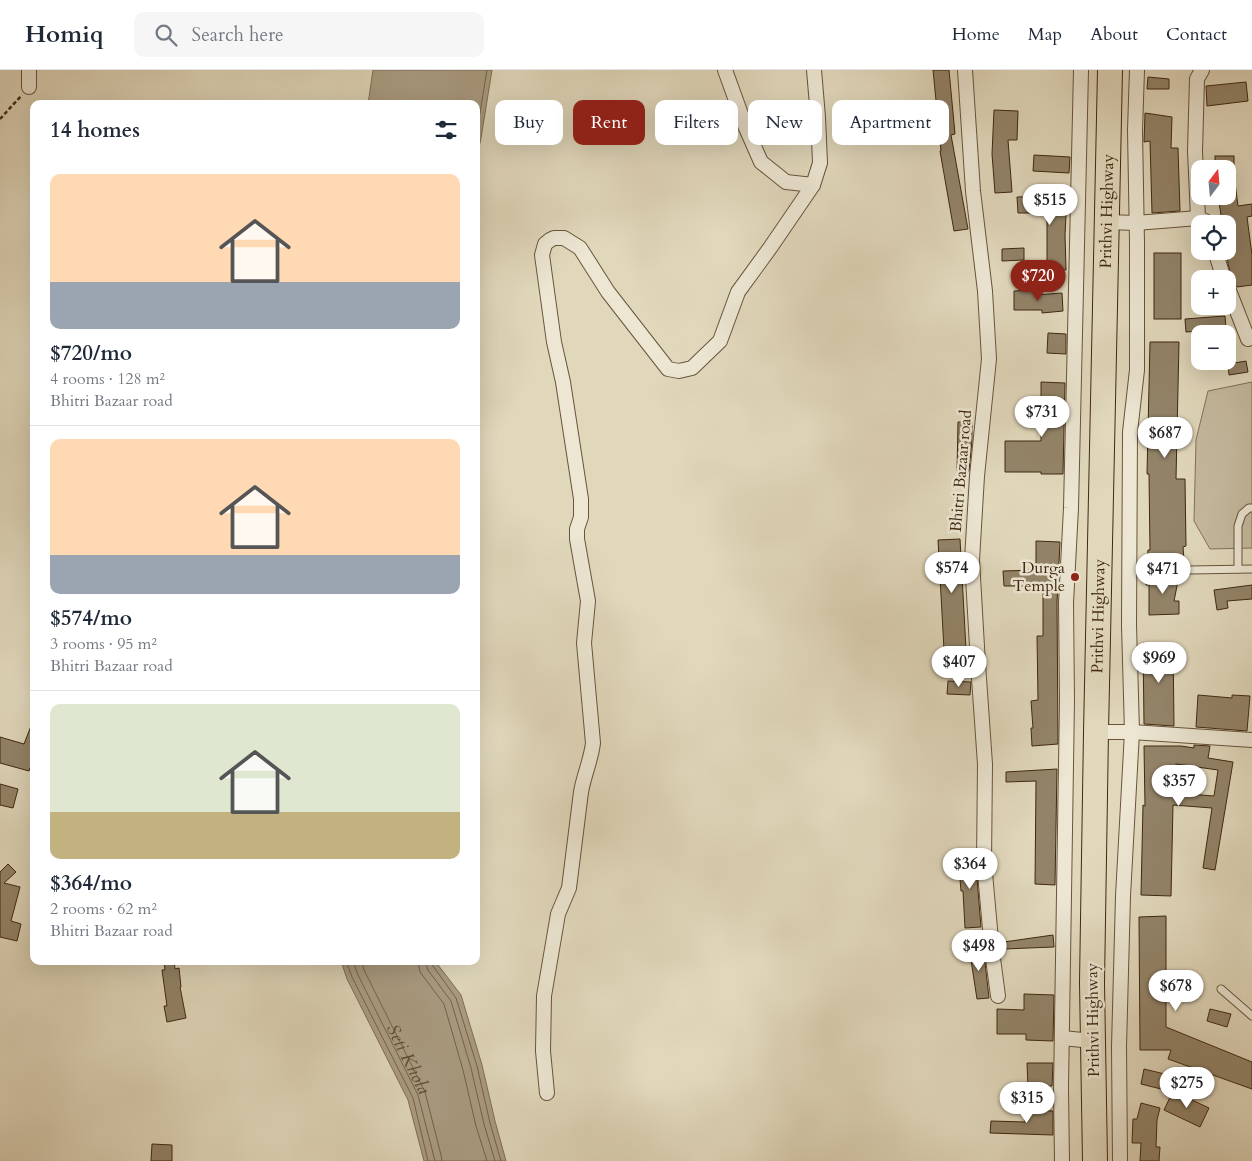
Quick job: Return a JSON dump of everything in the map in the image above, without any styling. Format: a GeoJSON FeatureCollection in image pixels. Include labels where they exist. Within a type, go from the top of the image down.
{"type":"FeatureCollection","features":[{"type":"Feature","properties":{"kind":"highway","name":"Prithvi Highway"},"geometry":{"type":"LineString","coordinates":[[1096,1161],[1092,983],[1110,70]]}},
{"type":"Feature","properties":{"kind":"street"},"geometry":{"type":"LineString","coordinates":[[29,70],[29,87]]}},
{"type":"Feature","properties":{"kind":"street"},"geometry":{"type":"LineString","coordinates":[[724,70],[761,162],[786,182],[813,185]]}},
{"type":"Feature","properties":{"kind":"street"},"geometry":{"type":"LineString","coordinates":[[547,1093],[543,1051],[544,996],[558,914],[569,888],[581,792],[583,780],[592,755],[593,743],[584,643],[588,601],[577,539],[577,529],[581,517],[581,499],[563,382],[554,342],[542,255],[545,244],[554,238],[564,238],[580,248],[608,292],[668,369],[679,371],[692,368],[720,341],[738,292],[813,185],[820,163],[814,70]]}},
{"type":"Feature","properties":{"kind":"street","name":"Bhitri Bazaar road"},"geometry":{"type":"LineString","coordinates":[[965,70],[973,191],[985,291],[989,359],[977,476],[972,560],[985,764],[984,862],[998,996]]}},
{"type":"Feature","properties":{"kind":"street"},"geometry":{"type":"LineString","coordinates":[[1062,1161],[1067,700],[1066,603],[1071,508],[1081,70]]}},
{"type":"Feature","properties":{"kind":"street"},"geometry":{"type":"LineString","coordinates":[[1120,1161],[1119,1047],[1123,896],[1132,732],[1129,625],[1130,432],[1137,370],[1135,130],[1137,70]]}},
{"type":"Feature","properties":{"kind":"street"},"geometry":{"type":"LineString","coordinates":[[1201,215],[1195,151],[1197,79],[1202,70]]}},
{"type":"Feature","properties":{"kind":"street"},"geometry":{"type":"LineString","coordinates":[[1107,222],[1191,221]]}},
{"type":"Feature","properties":{"kind":"street"},"geometry":{"type":"LineString","coordinates":[[1236,308],[1248,339]]}},
{"type":"Feature","properties":{"kind":"street"},"geometry":{"type":"LineString","coordinates":[[1096,732],[1132,732],[1252,740]]}},
{"type":"Feature","properties":{"kind":"street"},"geometry":{"type":"LineString","coordinates":[[1062,1038],[1093,1041]]}},
{"type":"Feature","properties":{"kind":"lane"},"geometry":{"type":"LineString","coordinates":[[1238,569],[1238,526],[1242,514],[1249,508],[1252,508]]}},
{"type":"Feature","properties":{"kind":"lane"},"geometry":{"type":"LineString","coordinates":[[1129,571],[1252,568]]}},
{"type":"Feature","properties":{"kind":"lane"},"geometry":{"type":"LineString","coordinates":[[1221,989],[1252,1016]]}},
{"type":"Feature","properties":{"kind":"shaded area"},"geometry":{"type":"Polygon","coordinates":[[[1252,382],[1252,548],[1210,549],[1194,521],[1196,440],[1208,391],[1252,382]]]}},
{"type":"Feature","properties":{"kind":"water"},"geometry":{"type":"Polygon","coordinates":[[[373,70],[492,70],[480,143],[480,100],[369,100],[373,70]]]}},
{"type":"Feature","properties":{"kind":"water","name":"Seti Khola"},"geometry":{"type":"Polygon","coordinates":[[[342,965],[438,965],[461,995],[482,1065],[506,1161],[424,1161],[408,1100],[347,979],[342,965]]]}},
{"type":"Feature","properties":{"kind":"building"},"geometry":{"type":"Polygon","coordinates":[[[933,70],[949,70],[955,134],[951,135],[968,229],[954,231],[940,151],[940,145],[949,145],[949,100],[936,100],[933,70]]]}},
{"type":"Feature","properties":{"kind":"building"},"geometry":{"type":"Polygon","coordinates":[[[1148,77],[1169,79],[1169,89],[1147,89],[1148,77]]]}},
{"type":"Feature","properties":{"kind":"building"},"geometry":{"type":"Polygon","coordinates":[[[1246,82],[1248,101],[1207,106],[1206,86],[1246,82]]]}},
{"type":"Feature","properties":{"kind":"building"},"geometry":{"type":"Polygon","coordinates":[[[994,110],[1018,111],[1017,140],[1008,140],[1012,192],[995,193],[992,154],[994,110]]]}},
{"type":"Feature","properties":{"kind":"building"},"geometry":{"type":"Polygon","coordinates":[[[1145,113],[1172,117],[1171,148],[1178,148],[1180,211],[1152,213],[1150,141],[1144,142],[1145,113]]]}},
{"type":"Feature","properties":{"kind":"building"},"geometry":{"type":"Polygon","coordinates":[[[1034,155],[1070,157],[1069,173],[1033,171],[1034,155]]]}},
{"type":"Feature","properties":{"kind":"building"},"geometry":{"type":"Polygon","coordinates":[[[1215,156],[1234,156],[1234,160],[1215,160],[1215,156]]]}},
{"type":"Feature","properties":{"kind":"building"},"geometry":{"type":"Polygon","coordinates":[[[1236,190],[1238,206],[1252,204],[1252,216],[1247,217],[1252,255],[1252,285],[1237,287],[1236,286],[1236,270],[1230,270],[1228,260],[1236,260],[1236,215],[1221,215],[1219,205],[1236,205],[1236,190]]]}},
{"type":"Feature","properties":{"kind":"building"},"geometry":{"type":"Polygon","coordinates":[[[1067,196],[1066,270],[1047,270],[1047,213],[1018,213],[1017,197],[1067,196]]]}},
{"type":"Feature","properties":{"kind":"building"},"geometry":{"type":"Polygon","coordinates":[[[1024,248],[1024,260],[1002,261],[1002,249],[1024,248]]]}},
{"type":"Feature","properties":{"kind":"building"},"geometry":{"type":"Polygon","coordinates":[[[1154,253],[1181,253],[1181,319],[1154,319],[1154,253]]]}},
{"type":"Feature","properties":{"kind":"building"},"geometry":{"type":"Polygon","coordinates":[[[1034,290],[1035,295],[1062,293],[1063,311],[1042,313],[1042,310],[1014,310],[1014,291],[1034,290]]]}},
{"type":"Feature","properties":{"kind":"building"},"geometry":{"type":"Polygon","coordinates":[[[1225,316],[1226,325],[1191,325],[1191,332],[1186,332],[1185,319],[1225,316]]]}},
{"type":"Feature","properties":{"kind":"building"},"geometry":{"type":"Polygon","coordinates":[[[1048,333],[1066,334],[1066,354],[1047,353],[1048,333]]]}},
{"type":"Feature","properties":{"kind":"building"},"geometry":{"type":"Polygon","coordinates":[[[1150,342],[1179,342],[1176,479],[1185,479],[1186,546],[1183,547],[1184,560],[1181,565],[1147,565],[1148,550],[1150,550],[1149,474],[1147,474],[1150,342]]]}},
{"type":"Feature","properties":{"kind":"building"},"geometry":{"type":"Polygon","coordinates":[[[1246,361],[1248,372],[1229,375],[1229,370],[1236,370],[1236,363],[1246,361]]]}},
{"type":"Feature","properties":{"kind":"building"},"geometry":{"type":"Polygon","coordinates":[[[1041,382],[1065,383],[1063,474],[1005,472],[1005,441],[1041,441],[1041,382]]]}},
{"type":"Feature","properties":{"kind":"building"},"geometry":{"type":"Polygon","coordinates":[[[958,422],[972,422],[969,471],[957,471],[958,422]]]}},
{"type":"Feature","properties":{"kind":"building"},"geometry":{"type":"Polygon","coordinates":[[[960,539],[966,649],[944,650],[938,540],[960,539]]]}},
{"type":"Feature","properties":{"kind":"building"},"geometry":{"type":"Polygon","coordinates":[[[1036,541],[1060,542],[1057,603],[1058,744],[1032,746],[1031,701],[1038,700],[1037,636],[1043,636],[1043,586],[1004,586],[1003,571],[1036,570],[1036,541]]]}},
{"type":"Feature","properties":{"kind":"building"},"geometry":{"type":"Polygon","coordinates":[[[1147,576],[1179,576],[1174,601],[1179,601],[1179,614],[1149,615],[1149,585],[1146,585],[1147,576]]]}},
{"type":"Feature","properties":{"kind":"building"},"geometry":{"type":"Polygon","coordinates":[[[1252,585],[1252,599],[1227,601],[1228,608],[1217,610],[1214,590],[1252,585]]]}},
{"type":"Feature","properties":{"kind":"building"},"geometry":{"type":"Polygon","coordinates":[[[1143,643],[1173,643],[1174,726],[1144,724],[1143,643]]]}},
{"type":"Feature","properties":{"kind":"building"},"geometry":{"type":"Polygon","coordinates":[[[948,681],[971,682],[970,695],[947,694],[948,681]]]}},
{"type":"Feature","properties":{"kind":"building"},"geometry":{"type":"Polygon","coordinates":[[[1198,695],[1232,698],[1232,695],[1250,696],[1247,731],[1196,727],[1198,695]]]}},
{"type":"Feature","properties":{"kind":"building"},"geometry":{"type":"Polygon","coordinates":[[[30,729],[29,771],[0,763],[0,737],[24,744],[30,729]]]}},
{"type":"Feature","properties":{"kind":"building"},"geometry":{"type":"Polygon","coordinates":[[[1194,745],[1210,746],[1208,758],[1233,762],[1215,870],[1203,868],[1212,808],[1173,805],[1171,896],[1141,895],[1143,805],[1145,806],[1144,746],[1194,748],[1194,745]],[[1176,764],[1176,793],[1214,796],[1218,770],[1176,764]]]}},
{"type":"Feature","properties":{"kind":"building"},"geometry":{"type":"Polygon","coordinates":[[[1057,769],[1055,885],[1035,884],[1036,781],[1006,782],[1006,772],[1057,769]]]}},
{"type":"Feature","properties":{"kind":"building"},"geometry":{"type":"Polygon","coordinates":[[[0,784],[18,789],[13,808],[0,805],[0,784]]]}},
{"type":"Feature","properties":{"kind":"building"},"geometry":{"type":"Polygon","coordinates":[[[975,854],[981,927],[965,928],[963,891],[961,891],[958,855],[975,854]]]}},
{"type":"Feature","properties":{"kind":"building"},"geometry":{"type":"Polygon","coordinates":[[[8,864],[16,872],[4,883],[20,887],[11,921],[21,924],[17,941],[0,937],[0,872],[8,864]]]}},
{"type":"Feature","properties":{"kind":"building"},"geometry":{"type":"Polygon","coordinates":[[[1166,916],[1166,977],[1201,980],[1200,996],[1166,994],[1166,1027],[1252,1062],[1252,1089],[1168,1059],[1171,1050],[1140,1050],[1139,917],[1166,916]]]}},
{"type":"Feature","properties":{"kind":"building"},"geometry":{"type":"Polygon","coordinates":[[[1053,935],[1054,947],[1004,949],[1004,942],[1053,935]]]}},
{"type":"Feature","properties":{"kind":"building"},"geometry":{"type":"Polygon","coordinates":[[[983,945],[989,998],[977,999],[969,947],[983,945]]]}},
{"type":"Feature","properties":{"kind":"building"},"geometry":{"type":"Polygon","coordinates":[[[164,965],[174,965],[175,969],[179,968],[180,987],[186,1018],[167,1022],[164,1006],[167,1006],[162,970],[165,970],[164,965]]]}},
{"type":"Feature","properties":{"kind":"building"},"geometry":{"type":"Polygon","coordinates":[[[1024,994],[1054,995],[1053,1041],[1026,1040],[1026,1034],[997,1034],[997,1009],[1024,1010],[1024,994]]]}},
{"type":"Feature","properties":{"kind":"building"},"geometry":{"type":"Polygon","coordinates":[[[1210,1009],[1231,1014],[1227,1027],[1207,1021],[1210,1009]]]}},
{"type":"Feature","properties":{"kind":"building"},"geometry":{"type":"Polygon","coordinates":[[[1027,1063],[1053,1063],[1052,1086],[1028,1086],[1027,1063]]]}},
{"type":"Feature","properties":{"kind":"building"},"geometry":{"type":"Polygon","coordinates":[[[1144,1069],[1169,1075],[1165,1090],[1141,1084],[1144,1069]]]}},
{"type":"Feature","properties":{"kind":"building"},"geometry":{"type":"Polygon","coordinates":[[[1173,1091],[1209,1108],[1200,1127],[1164,1110],[1173,1091]]]}},
{"type":"Feature","properties":{"kind":"building"},"geometry":{"type":"Polygon","coordinates":[[[1141,1103],[1160,1108],[1157,1120],[1156,1147],[1160,1147],[1159,1161],[1140,1161],[1141,1143],[1132,1143],[1133,1119],[1137,1119],[1141,1103]]]}},
{"type":"Feature","properties":{"kind":"building"},"geometry":{"type":"Polygon","coordinates":[[[1025,1110],[1053,1111],[1053,1135],[990,1133],[991,1121],[1025,1122],[1025,1110]]]}},
{"type":"Feature","properties":{"kind":"building"},"geometry":{"type":"Polygon","coordinates":[[[152,1144],[172,1145],[172,1161],[151,1161],[152,1144]]]}},
{"type":"Feature","properties":{"kind":"place","name":"Durga Temple"},"geometry":{"type":"Point","coordinates":[1075,577]}}]}
